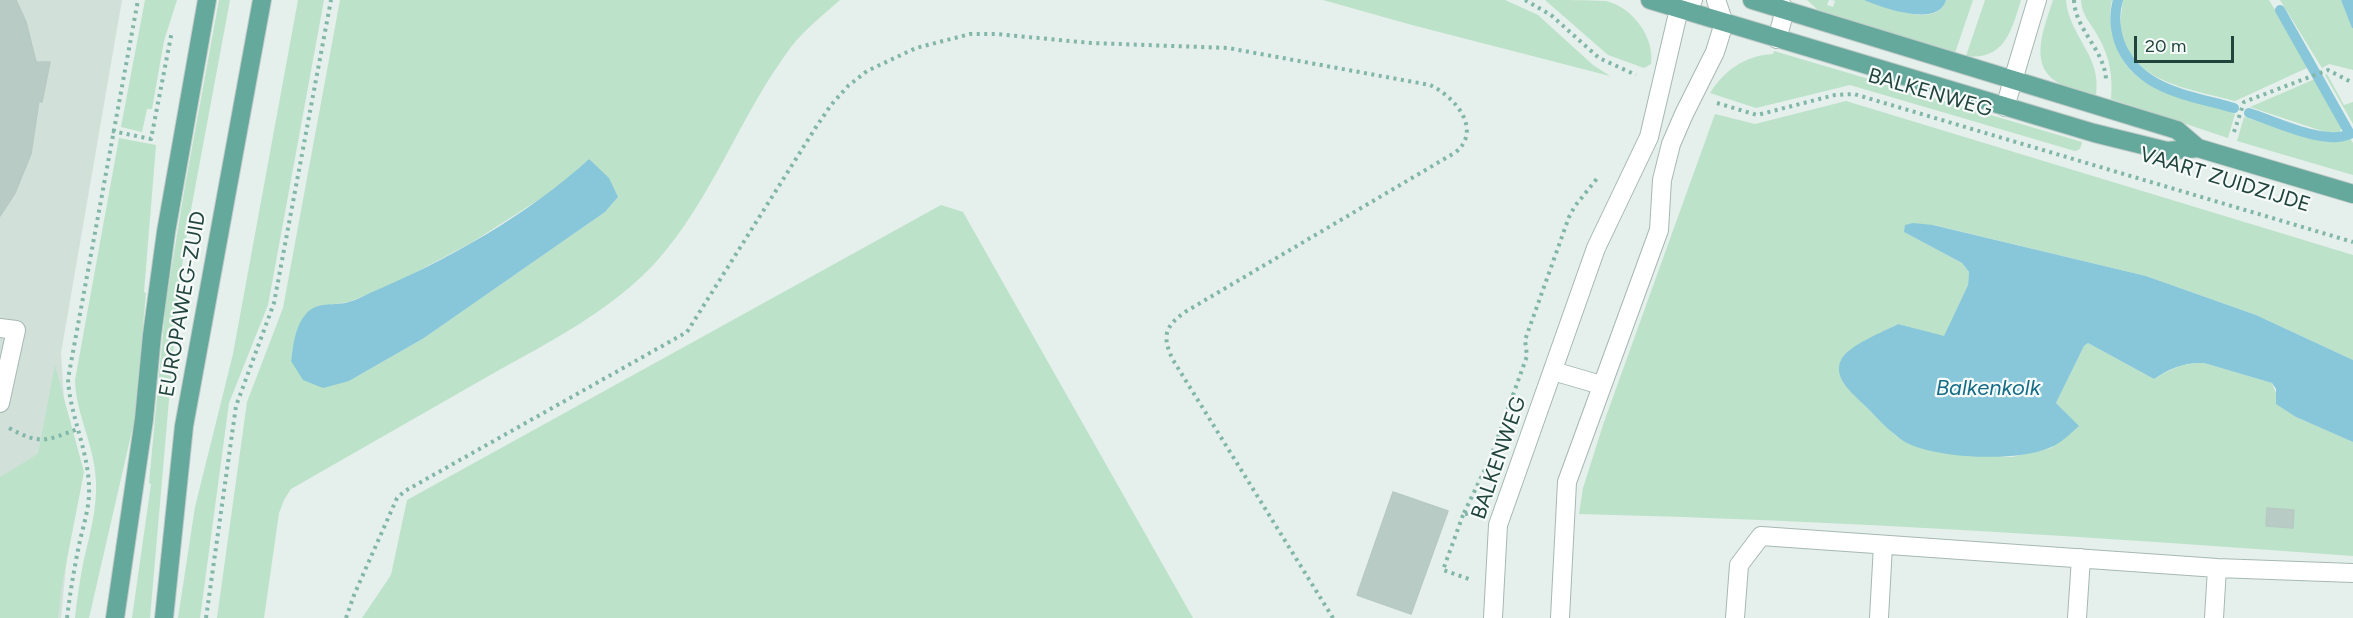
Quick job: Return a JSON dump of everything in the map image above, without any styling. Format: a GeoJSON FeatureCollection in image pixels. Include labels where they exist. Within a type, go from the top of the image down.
{"type":"FeatureCollection","features":[{"type":"Feature","properties":{"kind":"main road","name":"EUROPAWEG-ZUID"},"geometry":{"type":"LineString","coordinates":[[115,618],[144,419],[152,335],[165,242],[207,0]]}},
{"type":"Feature","properties":{"kind":"main road","name":"EUROPAWEG-ZUID"},"geometry":{"type":"LineString","coordinates":[[164,618],[184,426],[262,0]]}},
{"type":"Feature","properties":{"kind":"main road","name":"BALKENWEG"},"geometry":{"type":"LineString","coordinates":[[1650,0],[1686,4],[1724,23],[2005,107]]}},
{"type":"Feature","properties":{"kind":"main road","name":"BALKENWEG"},"geometry":{"type":"LineString","coordinates":[[1752,0],[1782,5],[2013,80]]}},
{"type":"Feature","properties":{"kind":"main road","name":"VAART ZUIDZIJDE"},"geometry":{"type":"LineString","coordinates":[[2013,80],[2177,130],[2198,148]]}},
{"type":"Feature","properties":{"kind":"main road","name":"VAART ZUIDZIJDE"},"geometry":{"type":"LineString","coordinates":[[2005,107],[2167,151],[2198,148],[2353,194]]}},
{"type":"Feature","properties":{"kind":"street"},"geometry":{"type":"LineString","coordinates":[[1560,618],[1567,482],[1659,230],[1662,180],[1671,144],[1716,52],[1724,23],[1716,0]]}},
{"type":"Feature","properties":{"kind":"street"},"geometry":{"type":"LineString","coordinates":[[2005,107],[2037,0]]}},
{"type":"Feature","properties":{"kind":"street","name":"BALKENWEG"},"geometry":{"type":"LineString","coordinates":[[1493,617],[1498,525],[1596,248],[1649,137],[1671,37],[1686,4]]}},
{"type":"Feature","properties":{"kind":"street"},"geometry":{"type":"LineString","coordinates":[[1777,39],[1782,5]]}},
{"type":"Feature","properties":{"kind":"street"},"geometry":{"type":"LineString","coordinates":[[0,328],[16,330],[0,403]]}},
{"type":"Feature","properties":{"kind":"street"},"geometry":{"type":"LineString","coordinates":[[1553,370],[1601,385]]}},
{"type":"Feature","properties":{"kind":"street"},"geometry":{"type":"LineString","coordinates":[[1736,618],[1739,565],[1761,536],[2217,568],[2353,573]]}},
{"type":"Feature","properties":{"kind":"street"},"geometry":{"type":"LineString","coordinates":[[1879,618],[1883,545]]}},
{"type":"Feature","properties":{"kind":"street"},"geometry":{"type":"LineString","coordinates":[[2077,618],[2080,558]]}},
{"type":"Feature","properties":{"kind":"street"},"geometry":{"type":"LineString","coordinates":[[2214,618],[2217,568]]}},
{"type":"Feature","properties":{"kind":"path"},"geometry":{"type":"LineString","coordinates":[[67,618],[72,578],[89,503],[88,470],[84,446],[69,399],[68,379],[138,0]]}},
{"type":"Feature","properties":{"kind":"path"},"geometry":{"type":"LineString","coordinates":[[206,618],[236,406],[274,303],[331,0]]}},
{"type":"Feature","properties":{"kind":"path"},"geometry":{"type":"LineString","coordinates":[[1525,0],[1551,15],[1606,63],[1662,84]]}},
{"type":"Feature","properties":{"kind":"path"},"geometry":{"type":"LineString","coordinates":[[2074,0],[2077,14],[2104,63],[2106,86],[2101,106]]}},
{"type":"Feature","properties":{"kind":"path"},"geometry":{"type":"LineString","coordinates":[[112,131],[151,139],[168,44],[175,22]]}},
{"type":"Feature","properties":{"kind":"path"},"geometry":{"type":"LineString","coordinates":[[346,618],[397,498],[405,491],[687,332],[820,120],[848,86],[867,71],[916,48],[970,34],[979,34],[1091,43],[1228,48],[1430,85],[1451,98],[1462,114],[1466,131],[1461,147],[1455,152],[1185,312],[1173,320],[1167,330],[1166,346],[1173,360],[1333,618]]}},
{"type":"Feature","properties":{"kind":"path"},"geometry":{"type":"LineString","coordinates":[[2226,156],[2244,102],[2328,70],[2353,83]]}},
{"type":"Feature","properties":{"kind":"path","name":"BALKENWEG"},"geometry":{"type":"LineString","coordinates":[[1693,95],[1756,115],[1835,95],[1854,94],[2085,162]]}},
{"type":"Feature","properties":{"kind":"path","name":"VAART ZUIDZIJDE"},"geometry":{"type":"LineString","coordinates":[[2085,162],[2353,242]]}},
{"type":"Feature","properties":{"kind":"path"},"geometry":{"type":"LineString","coordinates":[[0,423],[28,439],[40,441],[50,440],[78,429]]}},
{"type":"Feature","properties":{"kind":"path"},"geometry":{"type":"LineString","coordinates":[[1463,515],[1443,570],[1468,579],[1474,598],[1493,617]]}},
{"type":"Feature","properties":{"kind":"shaded area"},"geometry":{"type":"Polygon","coordinates":[[[0,0],[122,0],[61,353],[71,513],[61,618],[0,618],[0,0]]]}},
{"type":"Feature","properties":{"kind":"green space"},"geometry":{"type":"Polygon","coordinates":[[[145,0],[177,0],[164,41],[152,109],[147,109],[142,132],[121,127],[145,0]]]}},
{"type":"Feature","properties":{"kind":"green space"},"geometry":{"type":"Polygon","coordinates":[[[219,0],[230,0],[179,285],[150,618],[132,618],[151,484],[149,483],[166,301],[219,0]]]}},
{"type":"Feature","properties":{"kind":"green space"},"geometry":{"type":"Polygon","coordinates":[[[298,0],[324,0],[268,305],[229,403],[200,618],[178,618],[195,507],[233,354],[298,0]]]}},
{"type":"Feature","properties":{"kind":"green space"},"geometry":{"type":"Polygon","coordinates":[[[340,0],[840,0],[808,28],[791,47],[756,100],[694,211],[656,262],[638,280],[599,311],[557,337],[291,489],[279,513],[264,618],[217,618],[247,402],[283,308],[340,0]],[[589,159],[560,186],[471,243],[399,281],[349,302],[318,306],[299,331],[291,361],[349,381],[424,338],[605,212],[618,197],[589,159]]]}},
{"type":"Feature","properties":{"kind":"green space"},"geometry":{"type":"Polygon","coordinates":[[[1323,0],[1505,0],[1538,15],[1593,65],[1610,76],[1412,25],[1323,0]]]}},
{"type":"Feature","properties":{"kind":"green space"},"geometry":{"type":"Polygon","coordinates":[[[1545,0],[1606,1],[1616,4],[1633,16],[1640,25],[1649,44],[1651,64],[1644,68],[1608,55],[1545,0]]]}},
{"type":"Feature","properties":{"kind":"green space"},"geometry":{"type":"Polygon","coordinates":[[[1807,0],[1829,0],[1827,5],[1833,7],[1835,1],[1832,0],[1866,0],[1898,11],[1922,15],[1933,14],[1941,9],[1946,0],[1973,0],[1955,53],[1818,10],[1807,0]]]}},
{"type":"Feature","properties":{"kind":"green space"},"geometry":{"type":"Polygon","coordinates":[[[1985,0],[2021,0],[2005,41],[1990,53],[1966,56],[1985,0]]]}},
{"type":"Feature","properties":{"kind":"green space"},"geometry":{"type":"Polygon","coordinates":[[[2053,0],[2066,0],[2068,13],[2094,68],[2097,81],[2096,95],[2065,86],[2053,79],[2045,70],[2041,59],[2042,36],[2053,0]]]}},
{"type":"Feature","properties":{"kind":"green space"},"geometry":{"type":"Polygon","coordinates":[[[2081,0],[2112,0],[2110,17],[2114,40],[2125,63],[2137,76],[2151,86],[2219,106],[2235,114],[2228,138],[2111,99],[2112,83],[2108,60],[2103,45],[2085,16],[2081,0]]]}},
{"type":"Feature","properties":{"kind":"green space"},"geometry":{"type":"Polygon","coordinates":[[[2123,0],[2269,0],[2309,67],[2235,101],[2164,81],[2136,61],[2126,46],[2121,28],[2123,0]]]}},
{"type":"Feature","properties":{"kind":"green space"},"geometry":{"type":"Polygon","coordinates":[[[2280,0],[2341,0],[2353,28],[2353,70],[2329,64],[2322,68],[2280,0]]]}},
{"type":"Feature","properties":{"kind":"green space"},"geometry":{"type":"Polygon","coordinates":[[[1774,51],[2082,142],[2080,149],[2075,151],[1850,85],[1756,108],[1710,93],[1722,77],[1736,66],[1753,58],[1773,54],[1774,51]]]}},
{"type":"Feature","properties":{"kind":"green space"},"geometry":{"type":"Polygon","coordinates":[[[2327,74],[2344,105],[2353,102],[2353,124],[2325,75],[2327,74]]]}},
{"type":"Feature","properties":{"kind":"green space"},"geometry":{"type":"Polygon","coordinates":[[[2315,79],[2342,127],[2340,132],[2328,133],[2250,107],[2315,79]]]}},
{"type":"Feature","properties":{"kind":"green space"},"geometry":{"type":"Polygon","coordinates":[[[1846,101],[2353,255],[2353,360],[2256,315],[2146,276],[1934,225],[1904,232],[1962,263],[1969,272],[1968,285],[1944,337],[1898,324],[1861,343],[1842,357],[1853,394],[1897,437],[1921,448],[1949,453],[2012,457],[2051,448],[2078,426],[2056,403],[2084,346],[2088,343],[2154,379],[2178,367],[2204,363],[2272,383],[2277,396],[2296,417],[2353,442],[2353,556],[1966,530],[1773,520],[1579,514],[1583,488],[1604,422],[1715,114],[1755,124],[1846,101]]]}},
{"type":"Feature","properties":{"kind":"green space"},"geometry":{"type":"Polygon","coordinates":[[[2244,117],[2325,142],[2338,142],[2350,138],[2353,143],[2353,175],[2237,141],[2244,117]]]}},
{"type":"Feature","properties":{"kind":"green space"},"geometry":{"type":"Polygon","coordinates":[[[119,138],[156,145],[144,292],[146,293],[134,422],[89,618],[75,618],[81,574],[93,521],[96,482],[75,380],[119,138]]]}},
{"type":"Feature","properties":{"kind":"green space"},"geometry":{"type":"Polygon","coordinates":[[[941,205],[963,212],[1193,618],[362,618],[391,575],[407,500],[941,205]]]}},
{"type":"Feature","properties":{"kind":"green space"},"geometry":{"type":"Polygon","coordinates":[[[55,365],[84,472],[61,590],[58,618],[0,618],[0,477],[38,454],[55,365]]]}},
{"type":"Feature","properties":{"kind":"water"},"geometry":{"type":"Polygon","coordinates":[[[1864,0],[1946,0],[1941,8],[1933,13],[1909,14],[1864,0]]]}},
{"type":"Feature","properties":{"kind":"water"},"geometry":{"type":"Polygon","coordinates":[[[2341,0],[2353,0],[2353,28],[2352,28],[2341,0]]]}},
{"type":"Feature","properties":{"kind":"water"},"geometry":{"type":"Polygon","coordinates":[[[589,159],[609,178],[618,197],[605,212],[424,338],[349,381],[323,388],[303,380],[291,361],[297,330],[302,319],[310,310],[315,307],[354,300],[457,251],[513,218],[565,180],[589,159]]]}},
{"type":"Feature","properties":{"kind":"water","name":"Balkenkolk"},"geometry":{"type":"Polygon","coordinates":[[[1913,223],[1933,225],[2146,276],[2256,315],[2353,360],[2353,442],[2296,417],[2276,404],[2276,389],[2272,383],[2204,363],[2178,366],[2154,379],[2088,343],[2084,346],[2056,403],[2079,426],[2053,446],[2017,455],[1977,457],[1936,452],[1905,442],[1848,388],[1841,378],[1839,366],[1841,360],[1851,349],[1898,324],[1944,336],[1968,285],[1969,272],[1962,263],[1904,232],[1905,225],[1913,223]]]}},
{"type":"Feature","properties":{"kind":"building"},"geometry":{"type":"Polygon","coordinates":[[[0,0],[16,0],[26,22],[36,62],[50,62],[42,102],[39,101],[31,154],[15,193],[0,216],[0,0]]]}},
{"type":"Feature","properties":{"kind":"building"},"geometry":{"type":"Polygon","coordinates":[[[1393,492],[1448,511],[1411,614],[1357,595],[1393,492]]]}},
{"type":"Feature","properties":{"kind":"building"},"geometry":{"type":"Polygon","coordinates":[[[2267,508],[2294,510],[2293,528],[2266,526],[2267,508]]]}},
{"type":"Feature","properties":{"kind":"waterway"},"geometry":{"type":"LineString","coordinates":[[2118,0],[2116,20],[2119,41],[2127,58],[2138,71],[2167,88],[2234,108]]}},
{"type":"Feature","properties":{"kind":"waterway"},"geometry":{"type":"LineString","coordinates":[[2249,113],[2314,135],[2340,137],[2350,134],[2280,10]]}}]}
